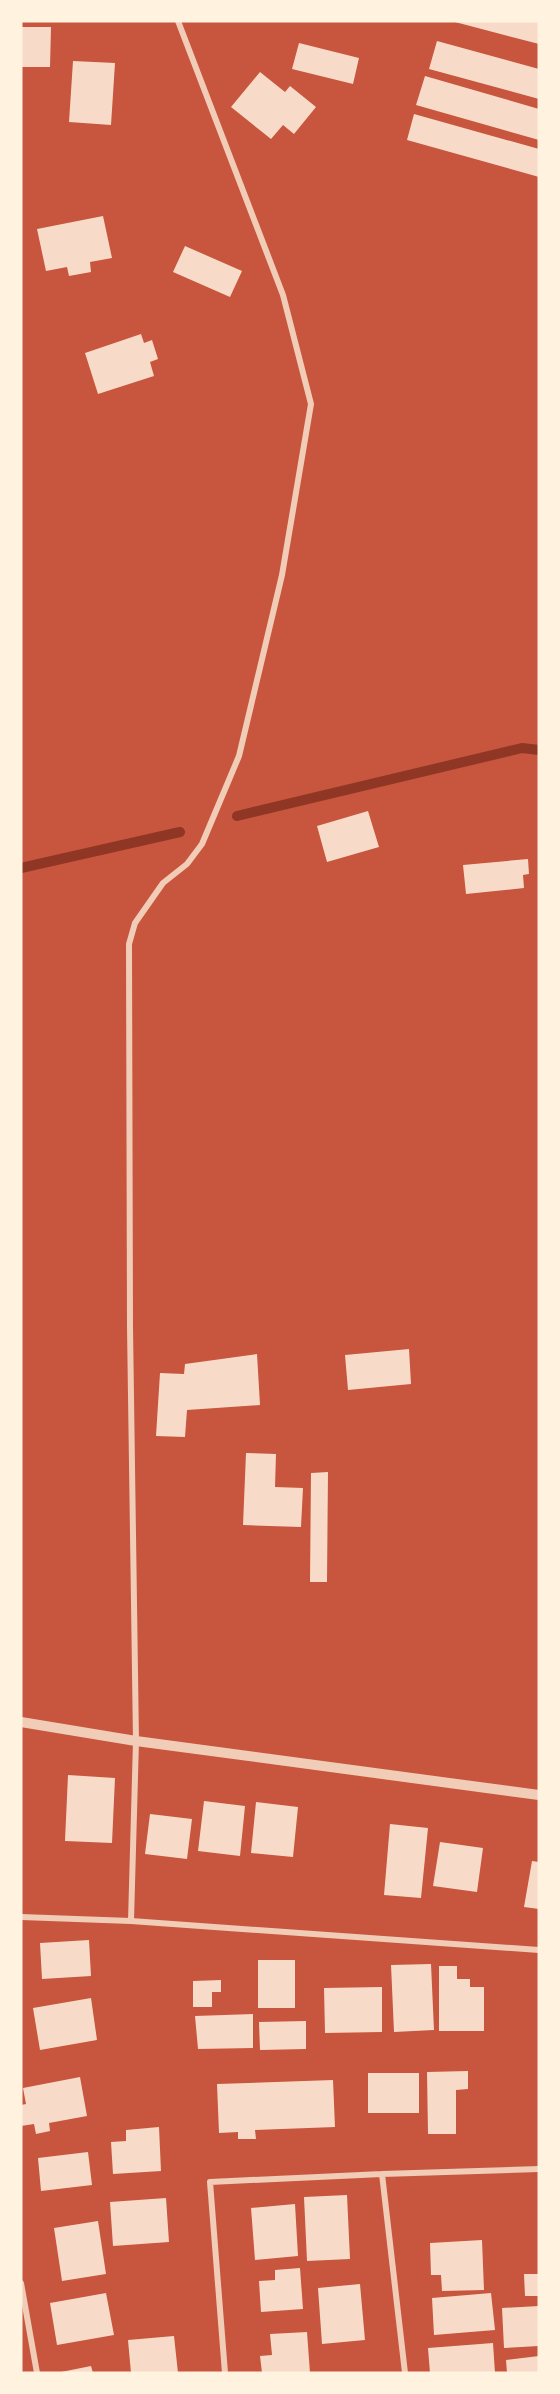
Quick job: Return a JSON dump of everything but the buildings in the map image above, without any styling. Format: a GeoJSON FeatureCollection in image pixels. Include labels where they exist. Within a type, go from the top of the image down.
{"type":"FeatureCollection","features":[{"type":"Feature","properties":{"kind":"street"},"geometry":{"type":"LineString","coordinates":[[131,1921],[136,1741],[130,1327],[129,944],[135,923],[163,883],[187,864],[202,844],[239,756],[282,575],[311,404],[283,295],[178,21]]}},
{"type":"Feature","properties":{"kind":"street"},"geometry":{"type":"LineString","coordinates":[[21,1722],[136,1741],[539,1795]]}},
{"type":"Feature","properties":{"kind":"street"},"geometry":{"type":"LineString","coordinates":[[21,1917],[131,1921],[539,1950]]}},
{"type":"Feature","properties":{"kind":"street"},"geometry":{"type":"LineString","coordinates":[[225,2373],[210,2182],[539,2169]]}},
{"type":"Feature","properties":{"kind":"street"},"geometry":{"type":"LineString","coordinates":[[382,2174],[405,2373]]}},
{"type":"Feature","properties":{"kind":"street"},"geometry":{"type":"LineString","coordinates":[[21,2286],[37,2373]]}},
{"type":"Feature","properties":{"kind":"waterway"},"geometry":{"type":"LineString","coordinates":[[237,816],[522,748],[539,750]]}},
{"type":"Feature","properties":{"kind":"waterway"},"geometry":{"type":"LineString","coordinates":[[21,868],[180,832]]}}]}
